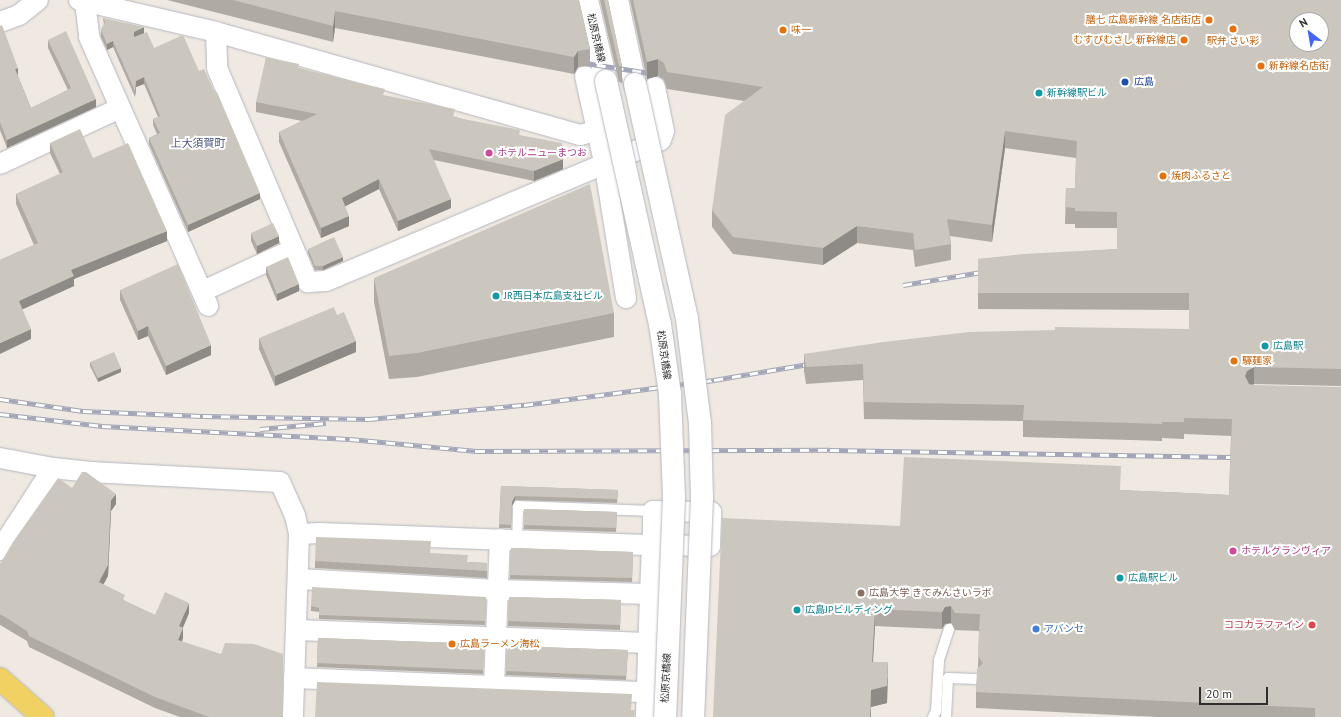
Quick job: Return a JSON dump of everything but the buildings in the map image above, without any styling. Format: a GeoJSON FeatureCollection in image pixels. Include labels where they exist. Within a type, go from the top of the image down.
{"type":"FeatureCollection","features":[{"type":"Feature","properties":{"kind":"main road"},"geometry":{"type":"LineString","coordinates":[[0,679],[41,717]]}},
{"type":"Feature","properties":{"kind":"main road"},"geometry":{"type":"LineString","coordinates":[[0,699],[41,717]]}},
{"type":"Feature","properties":{"kind":"street"},"geometry":{"type":"LineString","coordinates":[[0,22],[19,15],[38,0]]}},
{"type":"Feature","properties":{"kind":"street","name":"松原京橋線"},"geometry":{"type":"LineString","coordinates":[[587,0],[660,324],[670,394],[674,497],[665,717]]}},
{"type":"Feature","properties":{"kind":"street"},"geometry":{"type":"LineString","coordinates":[[617,0],[679,284],[697,390],[702,497],[692,717]]}},
{"type":"Feature","properties":{"kind":"street"},"geometry":{"type":"LineString","coordinates":[[294,249],[206,298],[89,37],[82,1],[216,32],[580,135],[596,131]]}},
{"type":"Feature","properties":{"kind":"street"},"geometry":{"type":"LineString","coordinates":[[216,32],[217,68],[308,282],[326,281],[604,162],[661,140],[664,132],[656,87]]}},
{"type":"Feature","properties":{"kind":"street"},"geometry":{"type":"LineString","coordinates":[[585,76],[604,162],[626,298]]}},
{"type":"Feature","properties":{"kind":"street"},"geometry":{"type":"LineString","coordinates":[[0,164],[120,108]]}},
{"type":"Feature","properties":{"kind":"street"},"geometry":{"type":"LineString","coordinates":[[0,458],[53,468],[280,482],[295,515],[299,534],[299,579],[293,717]]}},
{"type":"Feature","properties":{"kind":"street"},"geometry":{"type":"LineString","coordinates":[[0,550],[53,468]]}},
{"type":"Feature","properties":{"kind":"street"},"geometry":{"type":"LineString","coordinates":[[646,717],[653,511],[711,512],[703,717]]}},
{"type":"Feature","properties":{"kind":"street"},"geometry":{"type":"LineString","coordinates":[[299,534],[320,533],[710,546]]}},
{"type":"Feature","properties":{"kind":"street"},"geometry":{"type":"LineString","coordinates":[[494,686],[498,590],[508,540]]}},
{"type":"Feature","properties":{"kind":"street"},"geometry":{"type":"LineString","coordinates":[[299,579],[498,590],[650,594]]}},
{"type":"Feature","properties":{"kind":"street"},"geometry":{"type":"LineString","coordinates":[[296,630],[648,643]]}},
{"type":"Feature","properties":{"kind":"street"},"geometry":{"type":"LineString","coordinates":[[294,678],[647,692]]}},
{"type":"Feature","properties":{"kind":"lane"},"geometry":{"type":"LineString","coordinates":[[508,540],[518,506],[653,511]]}},
{"type":"Feature","properties":{"kind":"lane"},"geometry":{"type":"LineString","coordinates":[[933,717],[936,711],[939,660],[949,629]]}},
{"type":"Feature","properties":{"kind":"lane"},"geometry":{"type":"LineString","coordinates":[[946,717],[948,678],[977,679]]}},
{"type":"Feature","properties":{"kind":"railway"},"geometry":{"type":"LineString","coordinates":[[579,62],[656,74]]}},
{"type":"Feature","properties":{"kind":"railway"},"geometry":{"type":"LineString","coordinates":[[903,285],[988,271]]}},
{"type":"Feature","properties":{"kind":"railway"},"geometry":{"type":"LineString","coordinates":[[0,399],[83,411],[203,416],[369,419],[524,405],[714,380],[815,363]]}},
{"type":"Feature","properties":{"kind":"railway"},"geometry":{"type":"LineString","coordinates":[[0,414],[102,426],[350,439],[476,451],[830,450],[1231,457]]}},
{"type":"Feature","properties":{"kind":"railway"},"geometry":{"type":"LineString","coordinates":[[260,429],[326,423]]}},
{"type":"Feature","properties":{"kind":"place","name":"膳七 広島新幹線 名店街店"},"geometry":{"type":"Point","coordinates":[1209,20]}},
{"type":"Feature","properties":{"kind":"place","name":"駅弁 さい彩"},"geometry":{"type":"Point","coordinates":[1233,29]}},
{"type":"Feature","properties":{"kind":"place","name":"味一"},"geometry":{"type":"Point","coordinates":[783,30]}},
{"type":"Feature","properties":{"kind":"place","name":"むすびむさし 新幹線店"},"geometry":{"type":"Point","coordinates":[1184,40]}},
{"type":"Feature","properties":{"kind":"place","name":"新幹線名店街"},"geometry":{"type":"Point","coordinates":[1261,66]}},
{"type":"Feature","properties":{"kind":"place","name":"広島"},"geometry":{"type":"Point","coordinates":[1125,82]}},
{"type":"Feature","properties":{"kind":"place","name":"新幹線駅ビル"},"geometry":{"type":"Point","coordinates":[1039,93]}},
{"type":"Feature","properties":{"kind":"place","name":"ホテルニューまつお"},"geometry":{"type":"Point","coordinates":[489,153]}},
{"type":"Feature","properties":{"kind":"place","name":"焼肉ふるさと"},"geometry":{"type":"Point","coordinates":[1163,176]}},
{"type":"Feature","properties":{"kind":"place","name":"JR西日本広島支社ビル"},"geometry":{"type":"Point","coordinates":[496,296]}},
{"type":"Feature","properties":{"kind":"place","name":"広島駅"},"geometry":{"type":"Point","coordinates":[1265,346]}},
{"type":"Feature","properties":{"kind":"place","name":"驛麺家"},"geometry":{"type":"Point","coordinates":[1234,361]}},
{"type":"Feature","properties":{"kind":"place","name":"ホテルグランヴィア"},"geometry":{"type":"Point","coordinates":[1233,551]}},
{"type":"Feature","properties":{"kind":"place","name":"広島駅ビル"},"geometry":{"type":"Point","coordinates":[1120,578]}},
{"type":"Feature","properties":{"kind":"place","name":"広島大学 きてみんさいラボ"},"geometry":{"type":"Point","coordinates":[861,593]}},
{"type":"Feature","properties":{"kind":"place","name":"広島JPビルディング"},"geometry":{"type":"Point","coordinates":[797,610]}},
{"type":"Feature","properties":{"kind":"place","name":"ココカラファイン"},"geometry":{"type":"Point","coordinates":[1312,625]}},
{"type":"Feature","properties":{"kind":"place","name":"アバンセ"},"geometry":{"type":"Point","coordinates":[1036,629]}},
{"type":"Feature","properties":{"kind":"place","name":"広島ラーメン海松"},"geometry":{"type":"Point","coordinates":[452,644]}},
{"type":"Feature","properties":{"kind":"district","name":"上大須賀町"},"geometry":{"type":"Point","coordinates":[198,143]}}]}
